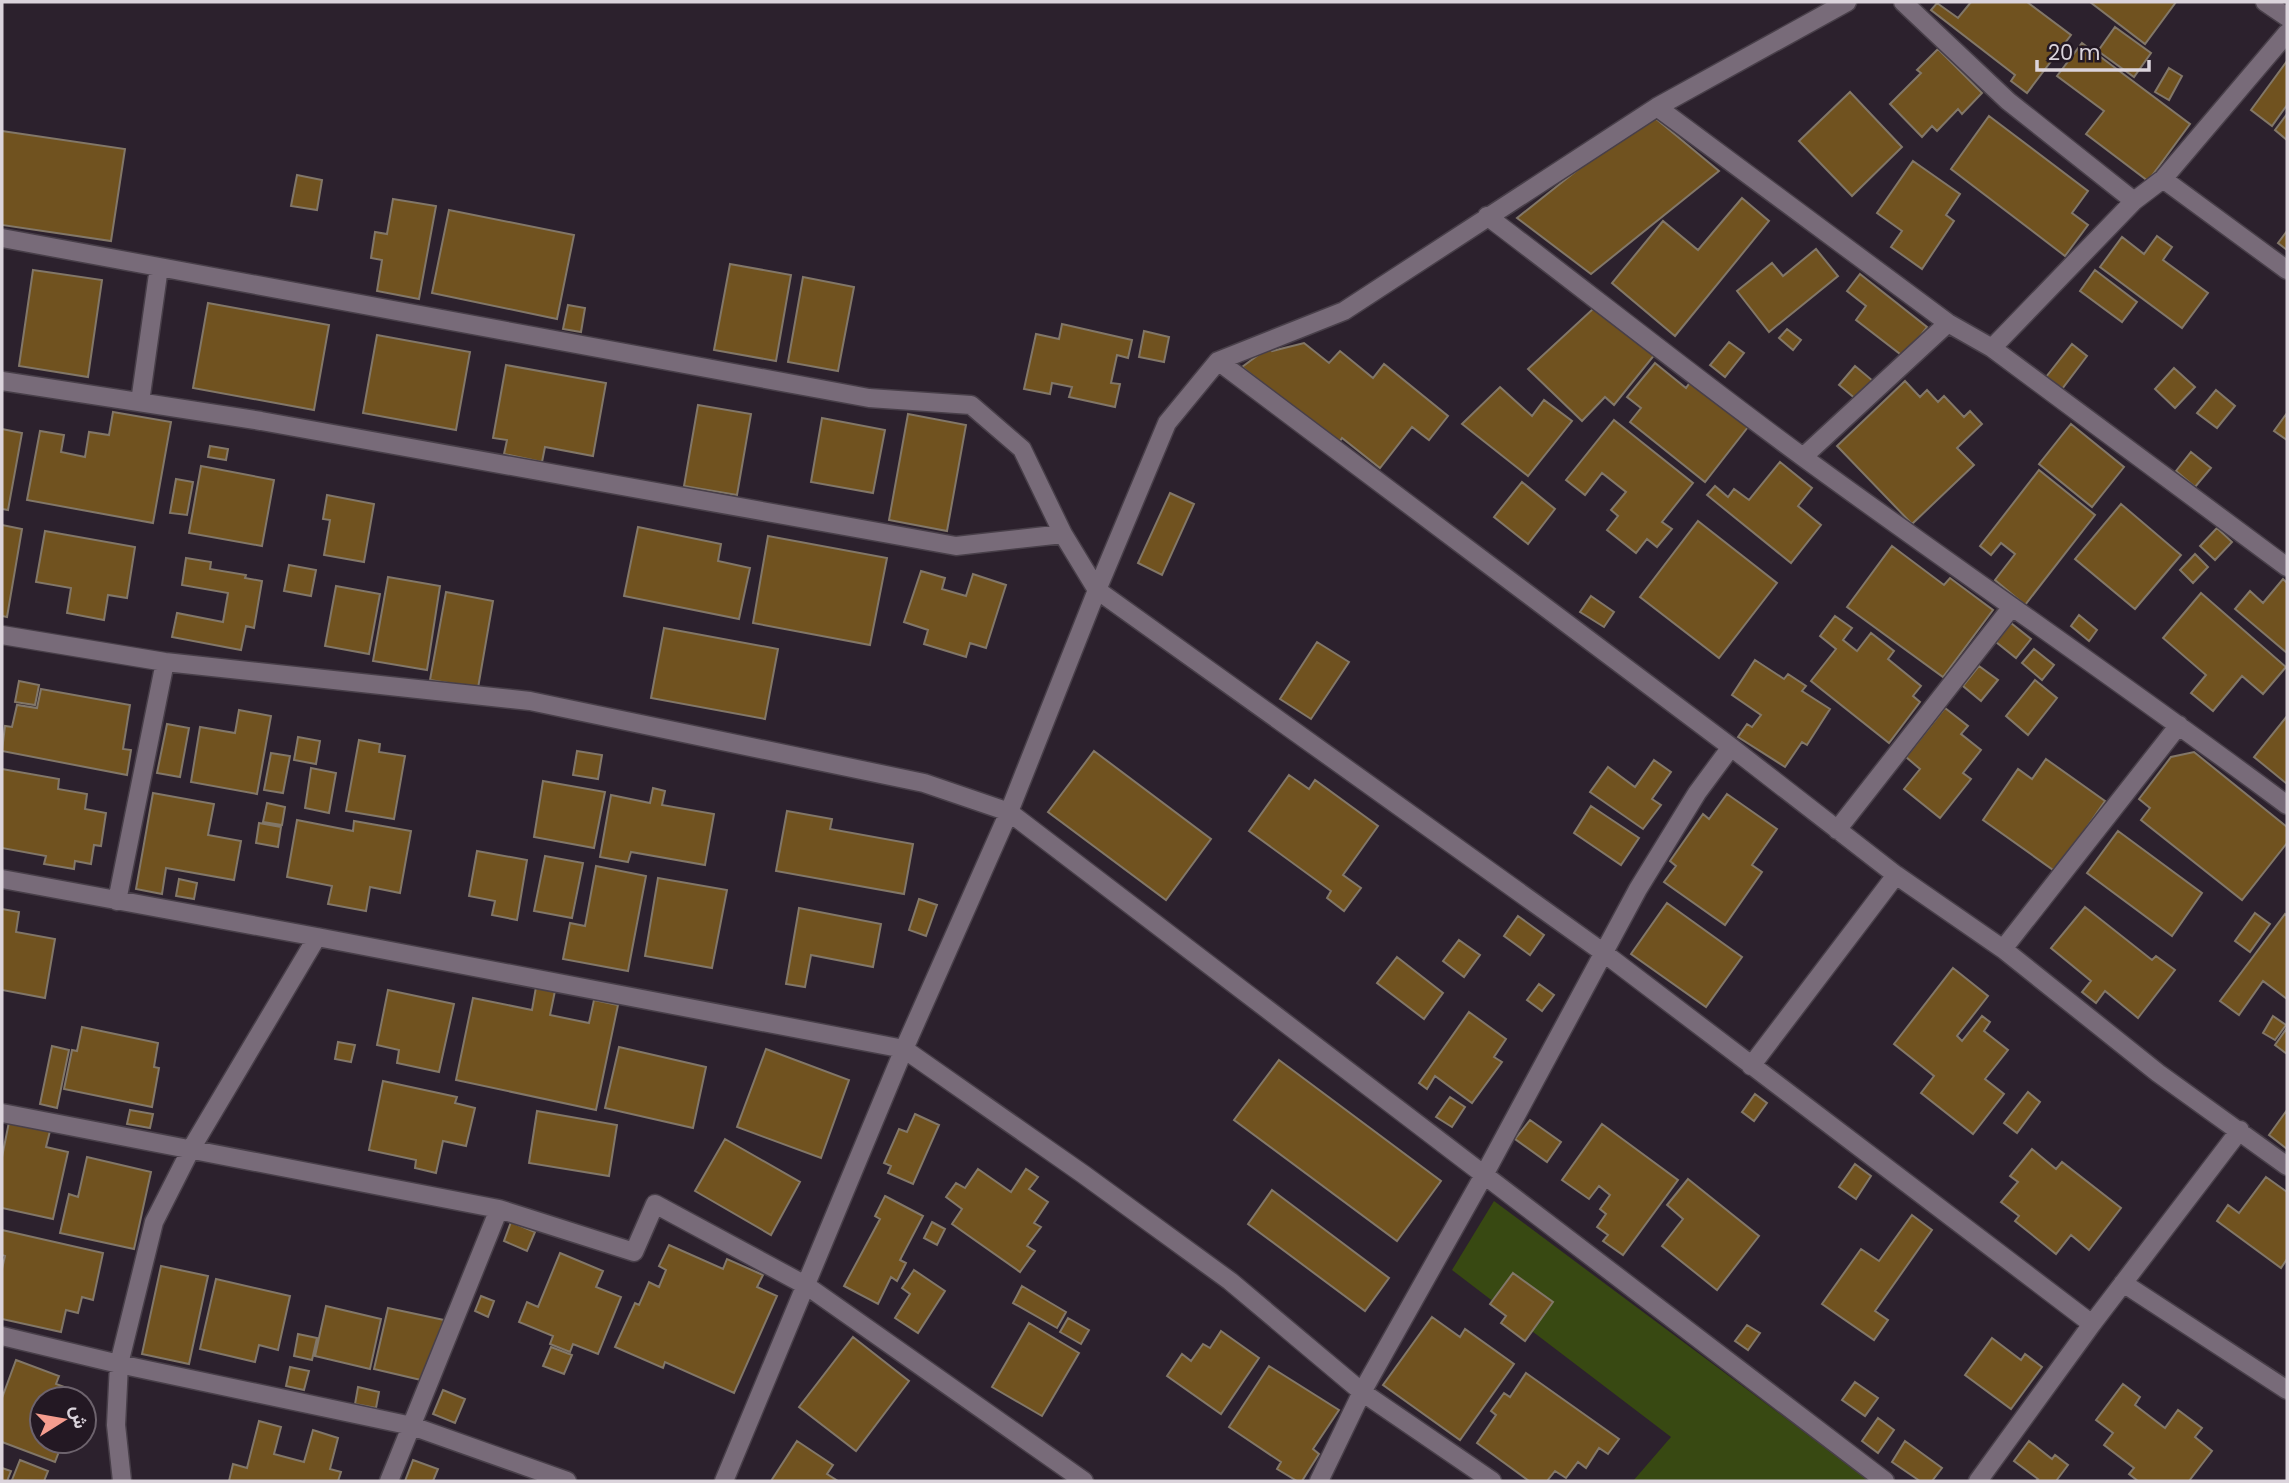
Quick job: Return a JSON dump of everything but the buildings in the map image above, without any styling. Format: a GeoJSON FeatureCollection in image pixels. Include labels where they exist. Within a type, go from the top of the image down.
{"type":"FeatureCollection","features":[{"type":"Feature","properties":{"kind":"street"},"geometry":{"type":"LineString","coordinates":[[724,1481],[904,1049],[1009,811],[1167,423],[1218,360],[1344,311],[1657,107],[1847,2]]}},
{"type":"Feature","properties":{"kind":"street"},"geometry":{"type":"LineString","coordinates":[[1903,2],[2008,101],[2134,201]]}},
{"type":"Feature","properties":{"kind":"street"},"geometry":{"type":"LineString","coordinates":[[2265,2],[2287,17]]}},
{"type":"Feature","properties":{"kind":"street"},"geometry":{"type":"LineString","coordinates":[[1992,348],[2134,201],[2163,179],[2287,33]]}},
{"type":"Feature","properties":{"kind":"street"},"geometry":{"type":"LineString","coordinates":[[1657,107],[1948,323],[1992,348],[2287,567]]}},
{"type":"Feature","properties":{"kind":"street"},"geometry":{"type":"LineString","coordinates":[[2163,179],[2287,270]]}},
{"type":"Feature","properties":{"kind":"street"},"geometry":{"type":"LineString","coordinates":[[1487,216],[1803,457],[2287,805]]}},
{"type":"Feature","properties":{"kind":"street"},"geometry":{"type":"LineString","coordinates":[[2,238],[869,398],[971,405],[1022,449],[1063,534],[1097,590],[1604,953],[2092,1324]]}},
{"type":"Feature","properties":{"kind":"street"},"geometry":{"type":"LineString","coordinates":[[140,402],[159,267]]}},
{"type":"Feature","properties":{"kind":"street"},"geometry":{"type":"LineString","coordinates":[[1803,457],[1948,323]]}},
{"type":"Feature","properties":{"kind":"street"},"geometry":{"type":"LineString","coordinates":[[1218,360],[1731,747],[1896,875],[2003,949],[2158,1073],[2287,1166]]}},
{"type":"Feature","properties":{"kind":"street"},"geometry":{"type":"LineString","coordinates":[[2,380],[261,421],[957,546],[1063,534]]}},
{"type":"Feature","properties":{"kind":"street"},"geometry":{"type":"LineString","coordinates":[[1837,830],[2011,608]]}},
{"type":"Feature","properties":{"kind":"street"},"geometry":{"type":"LineString","coordinates":[[2,635],[165,662],[530,701],[924,783],[1009,811],[1885,1481]]}},
{"type":"Feature","properties":{"kind":"street"},"geometry":{"type":"LineString","coordinates":[[117,901],[165,662]]}},
{"type":"Feature","properties":{"kind":"street"},"geometry":{"type":"LineString","coordinates":[[2003,949],[2179,725]]}},
{"type":"Feature","properties":{"kind":"street"},"geometry":{"type":"LineString","coordinates":[[1319,1481],[1362,1392],[1484,1175],[1638,889],[1731,747]]}},
{"type":"Feature","properties":{"kind":"street"},"geometry":{"type":"LineString","coordinates":[[1751,1066],[1896,875]]}},
{"type":"Feature","properties":{"kind":"street"},"geometry":{"type":"LineString","coordinates":[[2,879],[317,936],[904,1049],[1230,1281],[1362,1392],[1492,1481]]}},
{"type":"Feature","properties":{"kind":"street"},"geometry":{"type":"LineString","coordinates":[[122,1481],[116,1425],[119,1364],[154,1222],[191,1149],[317,936]]}},
{"type":"Feature","properties":{"kind":"street"},"geometry":{"type":"LineString","coordinates":[[2,1113],[499,1209],[634,1252],[655,1204],[807,1286],[1084,1481]]}},
{"type":"Feature","properties":{"kind":"street"},"geometry":{"type":"LineString","coordinates":[[1978,1481],[2092,1324],[2240,1130]]}},
{"type":"Feature","properties":{"kind":"street"},"geometry":{"type":"LineString","coordinates":[[389,1481],[499,1209]]}},
{"type":"Feature","properties":{"kind":"street"},"geometry":{"type":"LineString","coordinates":[[2123,1283],[2287,1390]]}},
{"type":"Feature","properties":{"kind":"street"},"geometry":{"type":"LineString","coordinates":[[2,1336],[119,1364],[412,1426],[567,1481]]}},
{"type":"Feature","properties":{"kind":"green space"},"geometry":{"type":"Polygon","coordinates":[[[1494,1201],[1870,1481],[1633,1481],[1671,1437],[1452,1270],[1494,1201]]]}}]}
